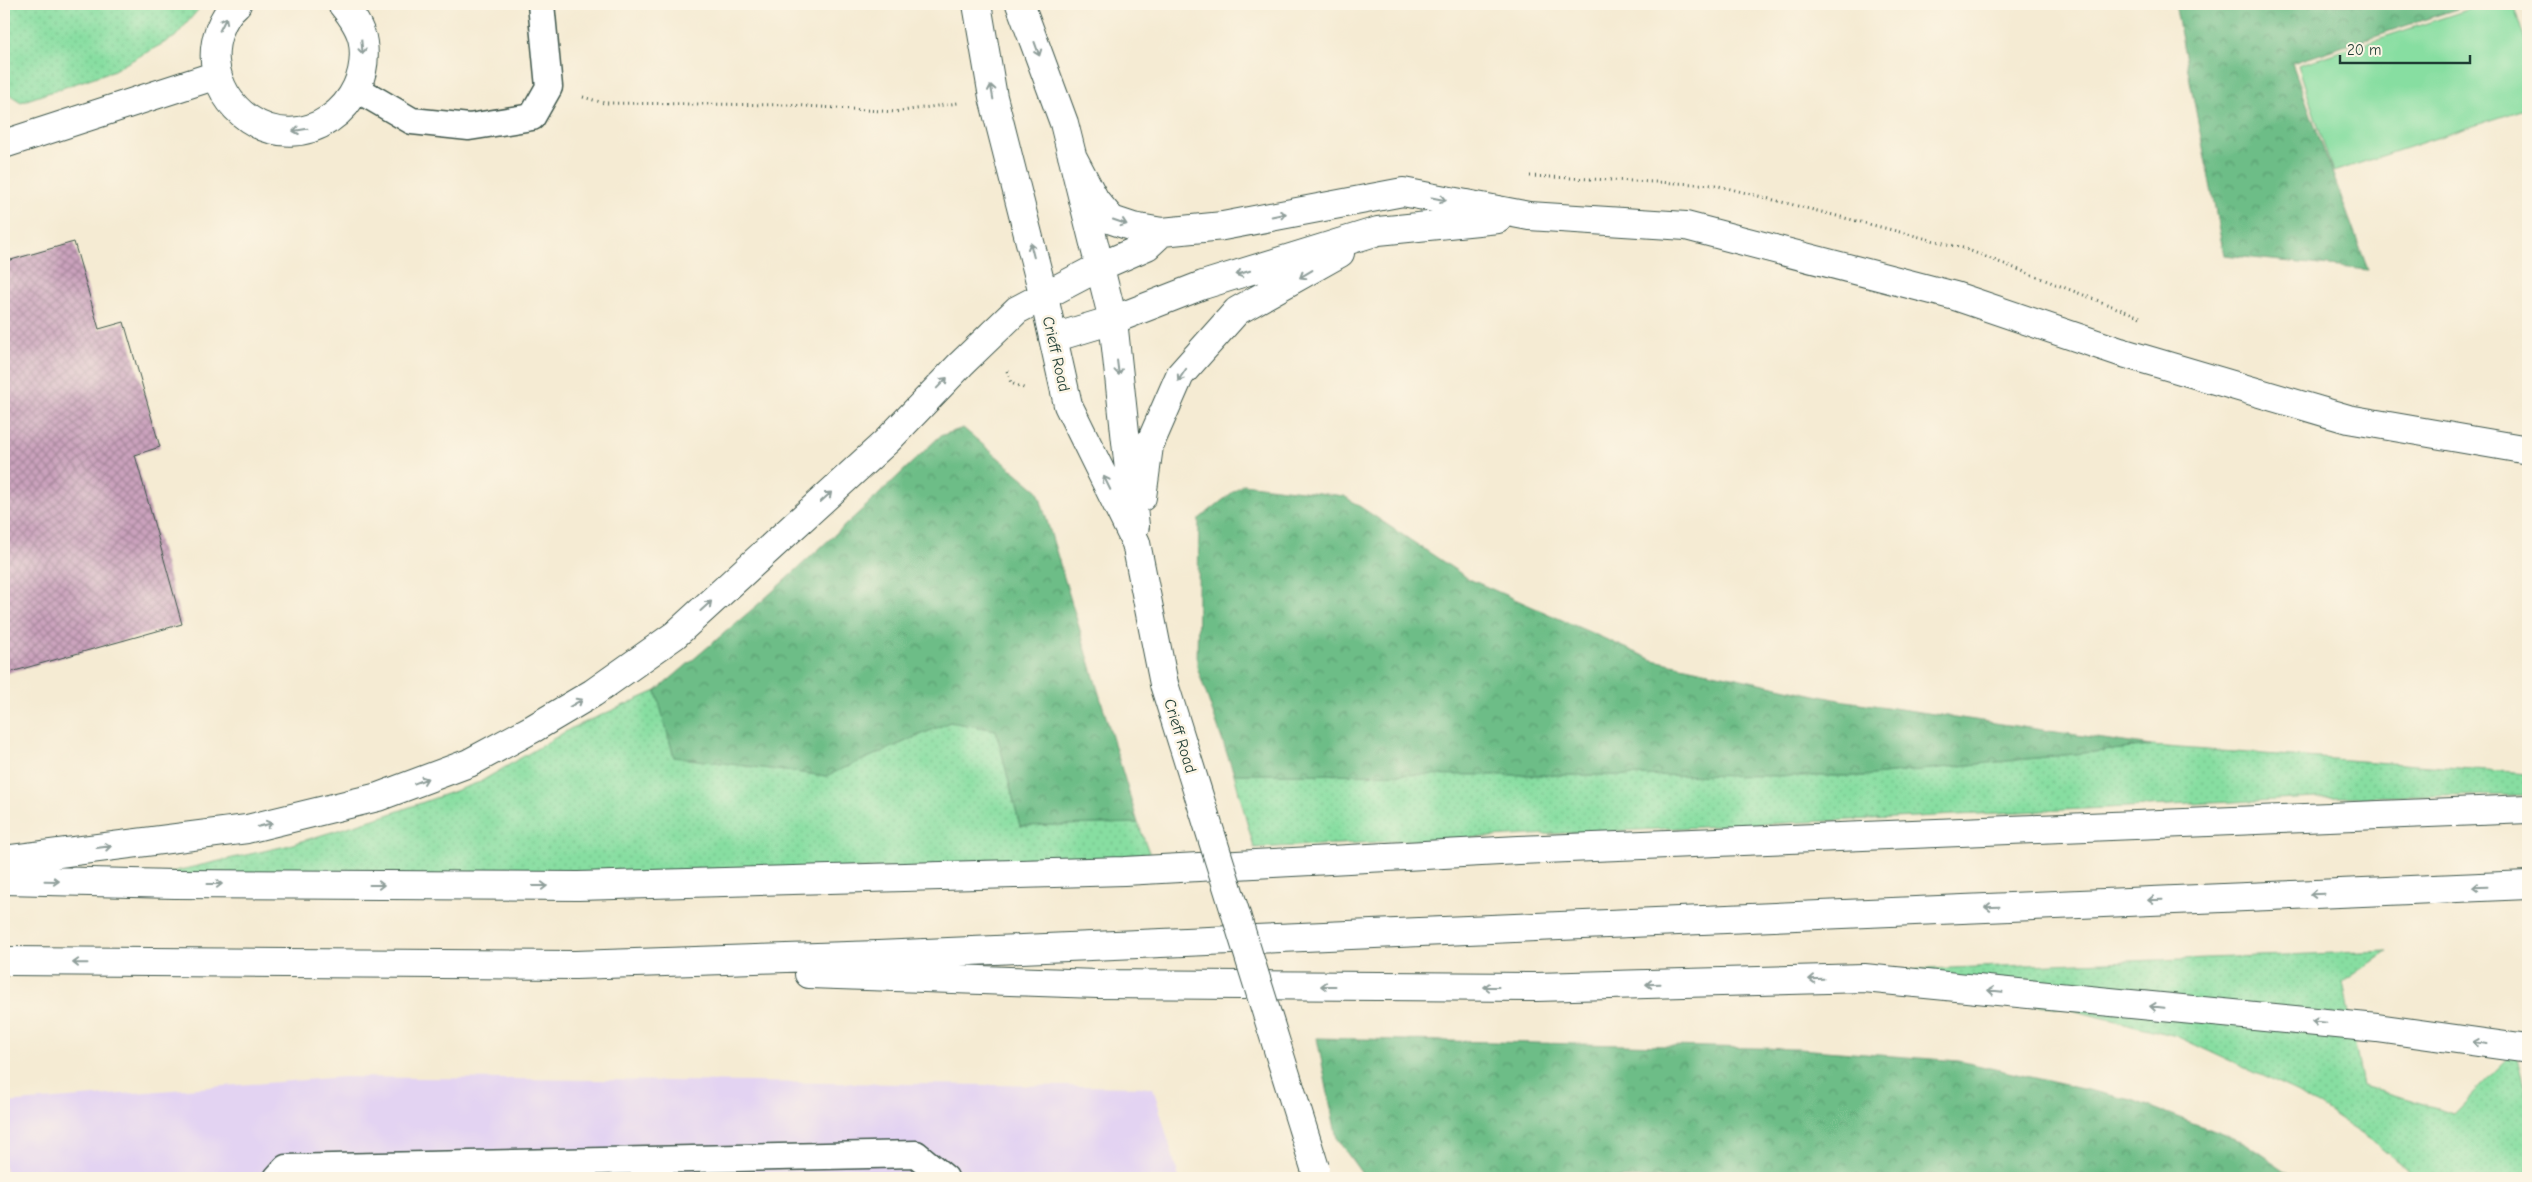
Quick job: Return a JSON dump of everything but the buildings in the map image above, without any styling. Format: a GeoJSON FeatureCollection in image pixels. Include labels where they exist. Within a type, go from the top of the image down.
{"type":"FeatureCollection","features":[{"type":"Feature","properties":{"kind":"main road"},"geometry":{"type":"LineString","coordinates":[[237,4],[220,28],[214,51],[217,75],[225,96],[240,112],[258,125],[279,131],[302,131],[324,123],[344,109],[357,89],[364,66],[363,42],[355,20],[342,4]]}},
{"type":"Feature","properties":{"kind":"main road","name":"Crieff Road"},"geometry":{"type":"LineString","coordinates":[[977,4],[993,97],[1044,297],[1068,405],[1136,543],[1164,684],[1317,1173]]}},
{"type":"Feature","properties":{"kind":"main road"},"geometry":{"type":"LineString","coordinates":[[1020,4],[1064,123],[1112,320],[1136,543]]}},
{"type":"Feature","properties":{"kind":"main road"},"geometry":{"type":"LineString","coordinates":[[4,144],[217,75]]}},
{"type":"Feature","properties":{"kind":"main road"},"geometry":{"type":"LineString","coordinates":[[1072,156],[1095,200],[1112,220],[1162,232],[1223,226],[1403,192],[1529,216],[1686,226],[1956,296],[2120,352],[2348,419],[2528,450]]}},
{"type":"Feature","properties":{"kind":"main road"},"geometry":{"type":"LineString","coordinates":[[1053,338],[1112,320],[1203,285],[1378,231],[1529,216]]}},
{"type":"Feature","properties":{"kind":"main road"},"geometry":{"type":"LineString","coordinates":[[1136,543],[1149,446],[1180,375],[1237,311],[1286,286],[1378,231]]}},
{"type":"Feature","properties":{"kind":"main road"},"geometry":{"type":"LineString","coordinates":[[4,860],[247,829],[369,799],[469,762],[534,728],[593,693],[674,635],[887,441],[961,364],[1017,310],[1099,267],[1146,246],[1162,232]]}},
{"type":"Feature","properties":{"kind":"main road"},"geometry":{"type":"LineString","coordinates":[[4,880],[185,884],[578,886],[1104,872],[1539,849],[2528,809]]}},
{"type":"Feature","properties":{"kind":"main road"},"geometry":{"type":"LineString","coordinates":[[575,965],[898,954],[2528,885]]}},
{"type":"Feature","properties":{"kind":"main road"},"geometry":{"type":"LineString","coordinates":[[4,961],[575,965],[1097,984],[1536,987],[1864,978],[2377,1028],[2528,1049]]}},
{"type":"Feature","properties":{"kind":"lane"},"geometry":{"type":"LineString","coordinates":[[357,89],[412,120],[469,127],[532,117],[548,86],[541,4]]}},
{"type":"Feature","properties":{"kind":"lane"},"geometry":{"type":"LineString","coordinates":[[277,1178],[286,1168],[916,1154],[945,1178]]}},
{"type":"Feature","properties":{"kind":"path"},"geometry":{"type":"LineString","coordinates":[[548,86],[604,103],[791,105],[895,112],[993,97]]}},
{"type":"Feature","properties":{"kind":"shaded area"},"geometry":{"type":"Polygon","coordinates":[[[343,1077],[1153,1087],[1179,1178],[8,1178],[4,1165],[4,1103],[343,1077]]]}},
{"type":"Feature","properties":{"kind":"green space"},"geometry":{"type":"Polygon","coordinates":[[[4,4],[203,4],[175,37],[112,71],[21,102],[4,91],[4,4]]]}},
{"type":"Feature","properties":{"kind":"green space"},"geometry":{"type":"Polygon","coordinates":[[[2175,4],[2472,4],[2292,63],[2368,270],[2224,255],[2175,4]]]}},
{"type":"Feature","properties":{"kind":"green space"},"geometry":{"type":"Polygon","coordinates":[[[2485,4],[2513,4],[2528,50],[2528,108],[2333,172],[2298,65],[2485,4]]]}},
{"type":"Feature","properties":{"kind":"green space"},"geometry":{"type":"Polygon","coordinates":[[[963,428],[1038,491],[1138,823],[1020,826],[996,730],[950,722],[826,776],[674,757],[656,691],[762,601],[940,436],[963,428]]]}},
{"type":"Feature","properties":{"kind":"green space"},"geometry":{"type":"Polygon","coordinates":[[[1243,484],[1344,496],[1469,579],[1653,660],[1839,700],[2151,746],[1863,776],[1234,774],[1197,667],[1199,519],[1243,484]]]}},
{"type":"Feature","properties":{"kind":"green space"},"geometry":{"type":"Polygon","coordinates":[[[656,691],[674,757],[826,776],[950,722],[996,730],[1020,826],[1138,823],[1153,863],[429,877],[140,879],[286,846],[390,814],[480,782],[570,729],[656,691]]]}},
{"type":"Feature","properties":{"kind":"green space"},"geometry":{"type":"Polygon","coordinates":[[[2151,746],[2528,773],[2528,795],[2339,797],[1254,848],[1234,774],[1863,776],[2151,746]]]}},
{"type":"Feature","properties":{"kind":"green space"},"geometry":{"type":"Polygon","coordinates":[[[2388,951],[2343,982],[2363,1086],[2454,1113],[2515,1051],[2528,1101],[2528,1178],[2418,1178],[2371,1140],[2299,1093],[2176,1036],[2064,1008],[1877,987],[1616,981],[2388,951]]]}},
{"type":"Feature","properties":{"kind":"green space"},"geometry":{"type":"Polygon","coordinates":[[[1317,1038],[1799,1049],[1959,1061],[2132,1100],[2243,1142],[2296,1178],[1365,1178],[1337,1139],[1317,1038]]]}}]}
